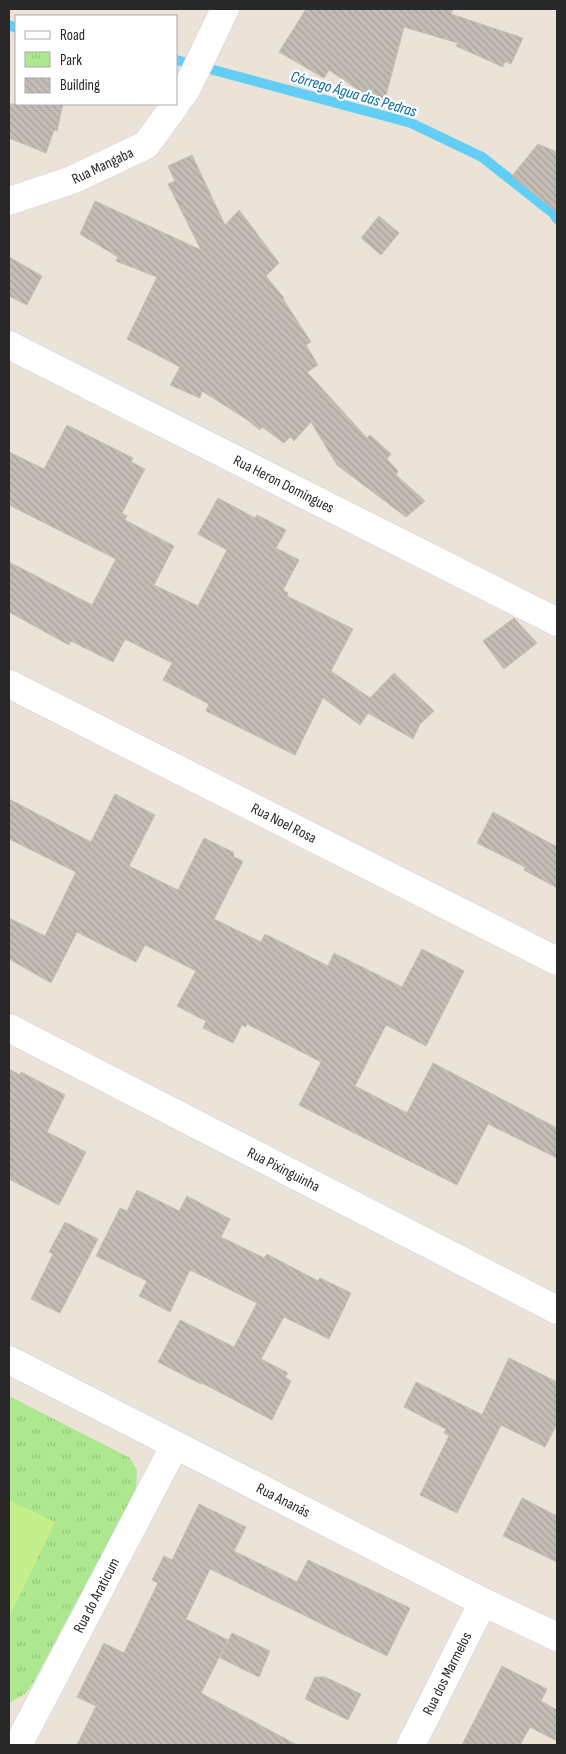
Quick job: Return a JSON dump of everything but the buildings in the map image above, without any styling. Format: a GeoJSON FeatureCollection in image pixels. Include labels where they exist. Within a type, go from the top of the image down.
{"type":"FeatureCollection","features":[{"type":"Feature","properties":{"kind":"street","name":"Rua Mangaba"},"geometry":{"type":"LineString","coordinates":[[180,99],[225,9]]}},
{"type":"Feature","properties":{"kind":"street","name":"Rua Mangaba"},"geometry":{"type":"LineString","coordinates":[[9,201],[72,180],[146,145],[176,105]]}},
{"type":"Feature","properties":{"kind":"street","name":"Rua Heron Domingues"},"geometry":{"type":"LineString","coordinates":[[9,345],[557,622]]}},
{"type":"Feature","properties":{"kind":"street","name":"Rua Noel Rosa"},"geometry":{"type":"LineString","coordinates":[[9,684],[557,961]]}},
{"type":"Feature","properties":{"kind":"street","name":"Rua Pixinguinha"},"geometry":{"type":"LineString","coordinates":[[9,1028],[557,1310]]}},
{"type":"Feature","properties":{"kind":"street","name":"Rua Ananás"},"geometry":{"type":"LineString","coordinates":[[9,1360],[483,1602],[557,1637]]}},
{"type":"Feature","properties":{"kind":"street","name":"Rua do Araticum"},"geometry":{"type":"LineString","coordinates":[[17,1733],[175,1445]]}},
{"type":"Feature","properties":{"kind":"street","name":"Rua dos Marmelos"},"geometry":{"type":"LineString","coordinates":[[411,1745],[483,1602]]}},
{"type":"Feature","properties":{"kind":"green space"},"geometry":{"type":"Polygon","coordinates":[[[9,1396],[130,1458],[137,1470],[136,1491],[33,1683],[26,1693],[11,1702],[9,1702],[9,1396]]]}},
{"type":"Feature","properties":{"kind":"green space"},"geometry":{"type":"Polygon","coordinates":[[[9,1500],[55,1522],[9,1618],[9,1500]]]}},
{"type":"Feature","properties":{"kind":"waterway","name":"Córrego Água das Pedras"},"geometry":{"type":"LineString","coordinates":[[9,25],[15,28]]}},
{"type":"Feature","properties":{"kind":"waterway","name":"Córrego Água das Pedras"},"geometry":{"type":"LineString","coordinates":[[178,61],[411,123],[482,157],[553,213],[557,219]]}}]}
